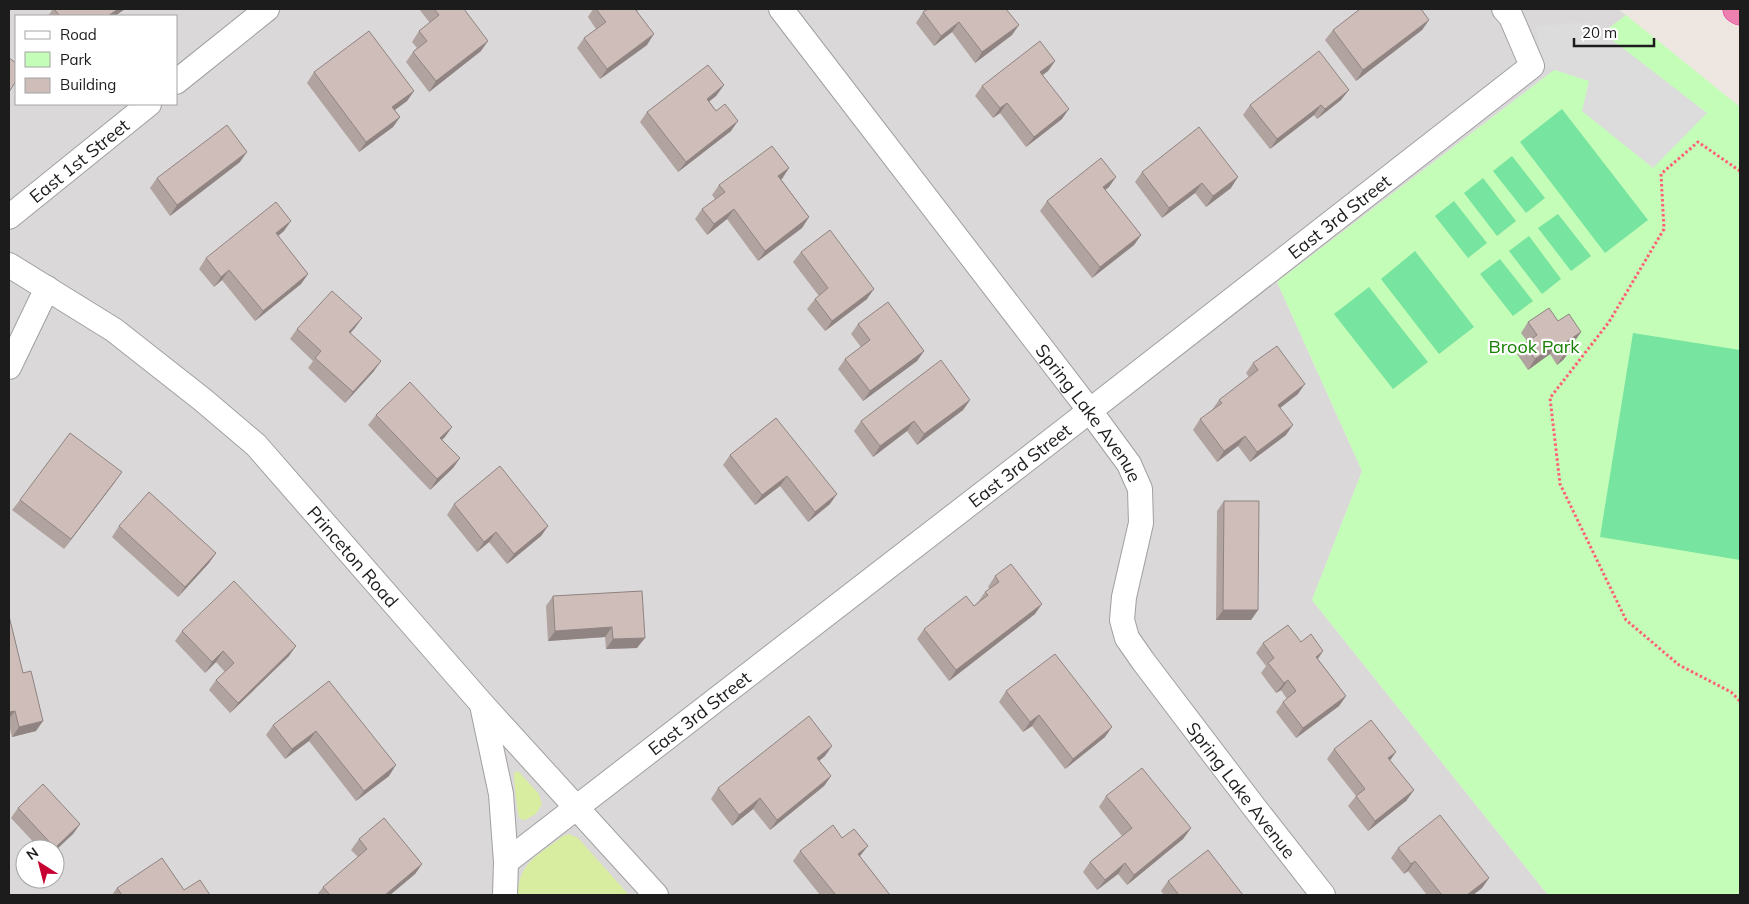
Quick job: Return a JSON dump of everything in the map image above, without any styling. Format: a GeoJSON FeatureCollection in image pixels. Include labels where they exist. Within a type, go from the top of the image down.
{"type":"FeatureCollection","features":[{"type":"Feature","properties":{"kind":"street"},"geometry":{"type":"LineString","coordinates":[[178,80],[267,9]]}},
{"type":"Feature","properties":{"kind":"street","name":"Spring Lake Avenue"},"geometry":{"type":"LineString","coordinates":[[781,9],[1090,410],[1129,464],[1140,489],[1141,523],[1124,598],[1122,620],[1128,638],[1143,661],[1248,800],[1323,895]]}},
{"type":"Feature","properties":{"kind":"street","name":"East 3rd Street"},"geometry":{"type":"LineString","coordinates":[[506,862],[1532,66],[1511,17],[1504,9]]}},
{"type":"Feature","properties":{"kind":"street","name":"East 1st Street"},"geometry":{"type":"LineString","coordinates":[[9,216],[148,105]]}},
{"type":"Feature","properties":{"kind":"street","name":"Princeton Road"},"geometry":{"type":"LineString","coordinates":[[9,264],[114,330],[203,400],[256,445],[482,704],[656,895]]}},
{"type":"Feature","properties":{"kind":"street"},"geometry":{"type":"LineString","coordinates":[[9,367],[46,288]]}},
{"type":"Feature","properties":{"kind":"street"},"geometry":{"type":"LineString","coordinates":[[482,704],[502,794],[506,862],[505,895]]}},
{"type":"Feature","properties":{"kind":"path"},"geometry":{"type":"LineString","coordinates":[[1740,171],[1698,142],[1661,174],[1664,229],[1609,322],[1550,398],[1560,484],[1626,620],[1679,665],[1731,692],[1740,701]]}},
{"type":"Feature","properties":{"kind":"shaded area"},"geometry":{"type":"Polygon","coordinates":[[[9,9],[1617,9],[1626,15],[1277,282],[1362,471],[1312,600],[1548,895],[9,895],[9,9]]]}},
{"type":"Feature","properties":{"kind":"shaded area"},"geometry":{"type":"Polygon","coordinates":[[[1589,22],[1707,113],[1653,168],[1582,111],[1589,81],[1542,66],[1536,26],[1589,22]]]}},
{"type":"Feature","properties":{"kind":"green space","name":"Brook Park"},"geometry":{"type":"Polygon","coordinates":[[[1626,15],[1740,107],[1740,895],[1548,895],[1312,600],[1362,471],[1277,282],[1626,15]]]}},
{"type":"Feature","properties":{"kind":"green space"},"geometry":{"type":"Polygon","coordinates":[[[1562,109],[1648,220],[1605,253],[1520,142],[1562,109]]]}},
{"type":"Feature","properties":{"kind":"green space"},"geometry":{"type":"Polygon","coordinates":[[[1512,156],[1545,198],[1526,213],[1493,171],[1512,156]]]}},
{"type":"Feature","properties":{"kind":"green space"},"geometry":{"type":"Polygon","coordinates":[[[1483,178],[1516,221],[1497,236],[1464,193],[1483,178]]]}},
{"type":"Feature","properties":{"kind":"green space"},"geometry":{"type":"Polygon","coordinates":[[[1454,201],[1487,243],[1468,258],[1435,216],[1454,201]]]}},
{"type":"Feature","properties":{"kind":"green space"},"geometry":{"type":"Polygon","coordinates":[[[1558,214],[1591,256],[1571,271],[1538,228],[1558,214]]]}},
{"type":"Feature","properties":{"kind":"green space"},"geometry":{"type":"Polygon","coordinates":[[[1529,236],[1561,279],[1542,294],[1509,251],[1529,236]]]}},
{"type":"Feature","properties":{"kind":"green space"},"geometry":{"type":"Polygon","coordinates":[[[1415,251],[1474,327],[1439,354],[1381,279],[1415,251]]]}},
{"type":"Feature","properties":{"kind":"green space"},"geometry":{"type":"Polygon","coordinates":[[[1500,259],[1533,301],[1513,316],[1480,274],[1500,259]]]}},
{"type":"Feature","properties":{"kind":"green space"},"geometry":{"type":"Polygon","coordinates":[[[1369,287],[1428,362],[1393,389],[1334,314],[1369,287]]]}},
{"type":"Feature","properties":{"kind":"green space"},"geometry":{"type":"Polygon","coordinates":[[[1633,333],[1740,350],[1740,560],[1600,537],[1633,333]]]}},
{"type":"Feature","properties":{"kind":"green space"},"geometry":{"type":"Polygon","coordinates":[[[518,771],[539,794],[542,804],[536,814],[525,820],[520,819],[517,805],[514,773],[518,771]]]}},
{"type":"Feature","properties":{"kind":"green space"},"geometry":{"type":"Polygon","coordinates":[[[569,834],[578,838],[629,895],[518,895],[519,884],[526,867],[538,854],[563,836],[569,834]]]}},
{"type":"Feature","properties":{"kind":"building"},"geometry":{"type":"Polygon","coordinates":[[[54,9],[118,9],[109,15],[59,15],[54,9]]]}},
{"type":"Feature","properties":{"kind":"building"},"geometry":{"type":"Polygon","coordinates":[[[434,9],[464,9],[488,41],[436,81],[413,52],[427,41],[419,31],[439,15],[434,9]]]}},
{"type":"Feature","properties":{"kind":"building"},"geometry":{"type":"Polygon","coordinates":[[[596,9],[635,9],[654,34],[607,69],[584,38],[606,22],[596,9]]]}},
{"type":"Feature","properties":{"kind":"building"},"geometry":{"type":"Polygon","coordinates":[[[928,9],[1006,9],[1019,25],[982,52],[959,22],[941,36],[923,12],[928,9]]]}},
{"type":"Feature","properties":{"kind":"building"},"geometry":{"type":"Polygon","coordinates":[[[1360,9],[1421,9],[1429,20],[1363,70],[1333,30],[1360,9]]]}},
{"type":"Feature","properties":{"kind":"building"},"geometry":{"type":"Polygon","coordinates":[[[369,31],[414,91],[392,107],[400,117],[366,142],[314,72],[369,31]]]}},
{"type":"Feature","properties":{"kind":"building"},"geometry":{"type":"Polygon","coordinates":[[[1040,41],[1055,61],[1040,72],[1069,109],[1034,137],[1007,103],[1000,108],[982,86],[1040,41]]]}},
{"type":"Feature","properties":{"kind":"building"},"geometry":{"type":"Polygon","coordinates":[[[1319,51],[1349,90],[1325,109],[1321,105],[1277,139],[1250,105],[1319,51]]]}},
{"type":"Feature","properties":{"kind":"building"},"geometry":{"type":"Polygon","coordinates":[[[9,58],[15,62],[15,83],[9,92],[9,58]]]}},
{"type":"Feature","properties":{"kind":"building"},"geometry":{"type":"Polygon","coordinates":[[[708,65],[724,85],[707,99],[716,111],[725,104],[738,121],[686,162],[647,112],[708,65]]]}},
{"type":"Feature","properties":{"kind":"building"},"geometry":{"type":"Polygon","coordinates":[[[227,125],[247,152],[177,205],[157,178],[227,125]]]}},
{"type":"Feature","properties":{"kind":"building"},"geometry":{"type":"Polygon","coordinates":[[[1199,127],[1238,177],[1213,196],[1202,183],[1169,208],[1142,172],[1199,127]]]}},
{"type":"Feature","properties":{"kind":"building"},"geometry":{"type":"Polygon","coordinates":[[[772,146],[789,168],[778,176],[809,217],[765,251],[734,209],[714,224],[702,209],[725,192],[719,185],[772,146]]]}},
{"type":"Feature","properties":{"kind":"building"},"geometry":{"type":"Polygon","coordinates":[[[1101,158],[1116,177],[1103,187],[1141,235],[1100,267],[1047,201],[1101,158]]]}},
{"type":"Feature","properties":{"kind":"building"},"geometry":{"type":"Polygon","coordinates":[[[276,202],[291,221],[276,233],[308,274],[263,311],[229,270],[221,277],[206,258],[276,202]]]}},
{"type":"Feature","properties":{"kind":"building"},"geometry":{"type":"Polygon","coordinates":[[[830,230],[874,289],[832,321],[815,299],[828,288],[801,252],[830,230]]]}},
{"type":"Feature","properties":{"kind":"building"},"geometry":{"type":"Polygon","coordinates":[[[332,291],[362,318],[349,332],[381,361],[353,392],[315,358],[321,351],[297,329],[332,291]]]}},
{"type":"Feature","properties":{"kind":"building"},"geometry":{"type":"Polygon","coordinates":[[[888,302],[924,351],[870,391],[845,359],[870,340],[858,324],[888,302]]]}},
{"type":"Feature","properties":{"kind":"building"},"geometry":{"type":"Polygon","coordinates":[[[1549,308],[1558,321],[1569,314],[1581,332],[1566,342],[1571,350],[1564,354],[1557,344],[1535,359],[1524,344],[1537,335],[1528,322],[1549,308]]]}},
{"type":"Feature","properties":{"kind":"building"},"geometry":{"type":"Polygon","coordinates":[[[1277,346],[1305,384],[1278,405],[1293,425],[1257,452],[1245,436],[1224,451],[1200,419],[1222,403],[1219,400],[1258,370],[1253,363],[1277,346]]]}},
{"type":"Feature","properties":{"kind":"building"},"geometry":{"type":"Polygon","coordinates":[[[941,360],[970,400],[924,434],[914,421],[880,446],[861,421],[941,360]]]}},
{"type":"Feature","properties":{"kind":"building"},"geometry":{"type":"Polygon","coordinates":[[[410,382],[452,427],[440,438],[460,458],[437,479],[376,415],[410,382]]]}},
{"type":"Feature","properties":{"kind":"building"},"geometry":{"type":"Polygon","coordinates":[[[776,418],[837,494],[815,512],[787,476],[762,495],[730,455],[776,418]]]}},
{"type":"Feature","properties":{"kind":"building"},"geometry":{"type":"Polygon","coordinates":[[[70,433],[122,472],[71,539],[20,500],[70,433]]]}},
{"type":"Feature","properties":{"kind":"building"},"geometry":{"type":"Polygon","coordinates":[[[500,466],[548,526],[514,554],[496,532],[484,542],[454,504],[500,466]]]}},
{"type":"Feature","properties":{"kind":"building"},"geometry":{"type":"Polygon","coordinates":[[[149,492],[216,553],[185,587],[119,526],[149,492]]]}},
{"type":"Feature","properties":{"kind":"building"},"geometry":{"type":"Polygon","coordinates":[[[1224,501],[1259,501],[1258,610],[1223,610],[1224,501]]]}},
{"type":"Feature","properties":{"kind":"building"},"geometry":{"type":"Polygon","coordinates":[[[1011,564],[1042,604],[956,670],[924,629],[966,596],[974,606],[988,595],[985,592],[999,582],[995,576],[1011,564]]]}},
{"type":"Feature","properties":{"kind":"building"},"geometry":{"type":"Polygon","coordinates":[[[234,581],[296,646],[238,703],[216,680],[234,663],[223,651],[212,662],[182,631],[234,581]]]}},
{"type":"Feature","properties":{"kind":"building"},"geometry":{"type":"Polygon","coordinates":[[[642,591],[645,638],[613,639],[612,627],[555,631],[553,596],[642,591]]]}},
{"type":"Feature","properties":{"kind":"building"},"geometry":{"type":"Polygon","coordinates":[[[9,616],[23,673],[31,671],[43,721],[19,727],[15,711],[9,712],[9,616]]]}},
{"type":"Feature","properties":{"kind":"building"},"geometry":{"type":"Polygon","coordinates":[[[1288,625],[1301,642],[1311,634],[1323,651],[1316,657],[1346,696],[1303,728],[1283,702],[1296,691],[1288,680],[1284,683],[1268,663],[1274,658],[1263,643],[1288,625]]]}},
{"type":"Feature","properties":{"kind":"building"},"geometry":{"type":"Polygon","coordinates":[[[1055,654],[1112,727],[1073,759],[1039,715],[1030,722],[1006,691],[1055,654]]]}},
{"type":"Feature","properties":{"kind":"building"},"geometry":{"type":"Polygon","coordinates":[[[329,681],[396,765],[364,791],[316,731],[292,749],[273,725],[329,681]]]}},
{"type":"Feature","properties":{"kind":"building"},"geometry":{"type":"Polygon","coordinates":[[[809,716],[832,746],[817,758],[831,776],[777,820],[760,798],[739,815],[718,788],[809,716]]]}},
{"type":"Feature","properties":{"kind":"building"},"geometry":{"type":"Polygon","coordinates":[[[1371,720],[1396,752],[1388,758],[1414,790],[1375,821],[1356,796],[1365,789],[1334,749],[1371,720]]]}},
{"type":"Feature","properties":{"kind":"building"},"geometry":{"type":"Polygon","coordinates":[[[1142,768],[1191,828],[1134,875],[1125,863],[1105,880],[1090,862],[1132,828],[1106,796],[1142,768]]]}},
{"type":"Feature","properties":{"kind":"building"},"geometry":{"type":"Polygon","coordinates":[[[43,784],[80,824],[64,839],[47,839],[18,808],[43,784]]]}},
{"type":"Feature","properties":{"kind":"building"},"geometry":{"type":"Polygon","coordinates":[[[1440,815],[1489,878],[1467,895],[1442,895],[1415,861],[1411,864],[1398,848],[1440,815]]]}},
{"type":"Feature","properties":{"kind":"building"},"geometry":{"type":"Polygon","coordinates":[[[384,818],[422,864],[385,895],[330,895],[323,887],[367,849],[359,839],[384,818]]]}},
{"type":"Feature","properties":{"kind":"building"},"geometry":{"type":"Polygon","coordinates":[[[833,825],[842,838],[854,829],[868,846],[858,854],[890,895],[833,895],[835,894],[800,851],[833,825]]]}},
{"type":"Feature","properties":{"kind":"building"},"geometry":{"type":"Polygon","coordinates":[[[1208,850],[1243,895],[1179,895],[1168,881],[1208,850]]]}},
{"type":"Feature","properties":{"kind":"building"},"geometry":{"type":"Polygon","coordinates":[[[162,858],[184,890],[200,880],[210,895],[122,895],[117,888],[162,858]]]}}]}
